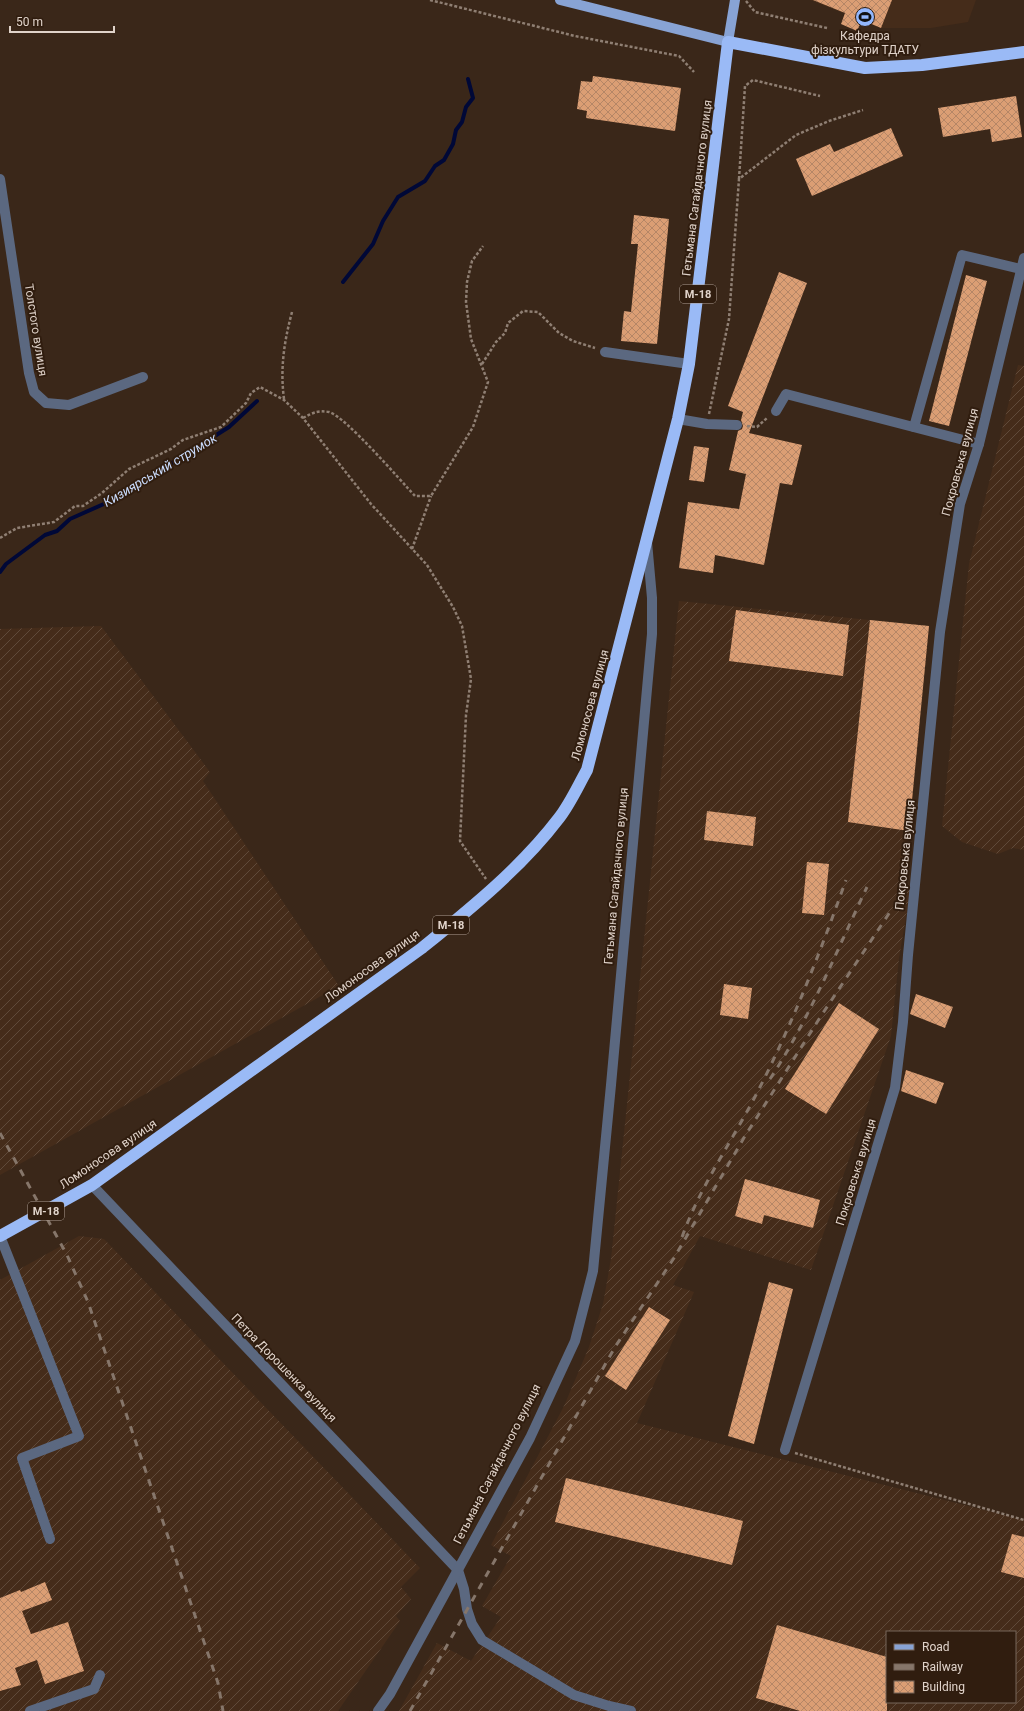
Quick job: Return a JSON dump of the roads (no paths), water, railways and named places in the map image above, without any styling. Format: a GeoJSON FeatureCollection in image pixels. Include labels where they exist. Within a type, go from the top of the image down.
{"type":"FeatureCollection","features":[{"type":"Feature","properties":{"kind":"highway"},"geometry":{"type":"LineString","coordinates":[[728,42],[865,68],[922,65],[1024,52]]}},
{"type":"Feature","properties":{"kind":"highway","name":"Гетьмана Сагайдачного вулиця"},"geometry":{"type":"LineString","coordinates":[[647,542],[678,419],[689,364],[728,42]]}},
{"type":"Feature","properties":{"kind":"highway","name":"Ломоносова вулиця"},"geometry":{"type":"LineString","coordinates":[[0,1236],[92,1185],[422,948],[471,908],[528,853],[560,817],[587,770],[647,542]]}},
{"type":"Feature","properties":{"kind":"main road"},"geometry":{"type":"LineString","coordinates":[[560,0],[728,42]]}},
{"type":"Feature","properties":{"kind":"main road","name":"Гетьмана Сагайдачного вулиця"},"geometry":{"type":"LineString","coordinates":[[728,42],[735,0]]}},
{"type":"Feature","properties":{"kind":"street","name":"Толстого вулиця"},"geometry":{"type":"LineString","coordinates":[[0,179],[29,373],[34,392],[46,403],[69,405],[143,376]]}},
{"type":"Feature","properties":{"kind":"street"},"geometry":{"type":"LineString","coordinates":[[914,427],[962,255],[1021,269]]}},
{"type":"Feature","properties":{"kind":"street","name":"Покровська вулиця"},"geometry":{"type":"LineString","coordinates":[[785,1450],[895,1088],[903,1022],[908,947],[940,632],[960,504],[979,444],[1024,258]]}},
{"type":"Feature","properties":{"kind":"street"},"geometry":{"type":"LineString","coordinates":[[605,352],[689,364]]}},
{"type":"Feature","properties":{"kind":"street"},"geometry":{"type":"LineString","coordinates":[[776,411],[786,394],[979,444]]}},
{"type":"Feature","properties":{"kind":"street"},"geometry":{"type":"LineString","coordinates":[[678,419],[707,424],[737,425]]}},
{"type":"Feature","properties":{"kind":"street","name":"Гетьмана Сагайдачного вулиця"},"geometry":{"type":"LineString","coordinates":[[378,1711],[390,1694],[530,1438],[575,1341],[593,1271],[613,1069],[652,634],[652,598],[647,542]]}},
{"type":"Feature","properties":{"kind":"street","name":"Петра Дорошенка вулиця"},"geometry":{"type":"LineString","coordinates":[[92,1185],[458,1570]]}},
{"type":"Feature","properties":{"kind":"street"},"geometry":{"type":"LineString","coordinates":[[0,1236],[80,1436],[22,1458],[50,1539]]}},
{"type":"Feature","properties":{"kind":"street"},"geometry":{"type":"LineString","coordinates":[[458,1570],[472,1624],[482,1640],[574,1695],[631,1711]]}},
{"type":"Feature","properties":{"kind":"street"},"geometry":{"type":"LineString","coordinates":[[30,1711],[94,1689],[100,1675]]}},
{"type":"Feature","properties":{"kind":"waterway","name":"Кизиярський струмок"},"geometry":{"type":"LineString","coordinates":[[343,282],[373,244],[383,221],[398,197],[425,181],[435,166],[444,160],[453,144],[456,130],[462,122],[466,107],[473,98],[468,79]]}},
{"type":"Feature","properties":{"kind":"waterway","name":"Кизиярський струмок"},"geometry":{"type":"LineString","coordinates":[[0,572],[6,564],[45,535],[57,531],[70,519],[115,499],[229,427],[257,401]]}},
{"type":"Feature","properties":{"kind":"railway"},"geometry":{"type":"LineString","coordinates":[[682,1237],[708,1179],[750,1106],[796,1011],[846,880]]}},
{"type":"Feature","properties":{"kind":"railway"},"geometry":{"type":"LineString","coordinates":[[770,1079],[810,1009],[867,887]]}},
{"type":"Feature","properties":{"kind":"railway"},"geometry":{"type":"LineString","coordinates":[[410,1711],[615,1347],[674,1258],[745,1136],[821,1016],[892,909]]}},
{"type":"Feature","properties":{"kind":"railway"},"geometry":{"type":"LineString","coordinates":[[0,1133],[67,1255],[88,1302],[218,1683],[223,1711]]}},
{"type":"Feature","properties":{"kind":"place","name":"Кафедра фізкультури ТДАТУ"},"geometry":{"type":"Point","coordinates":[865,17]}}]}
